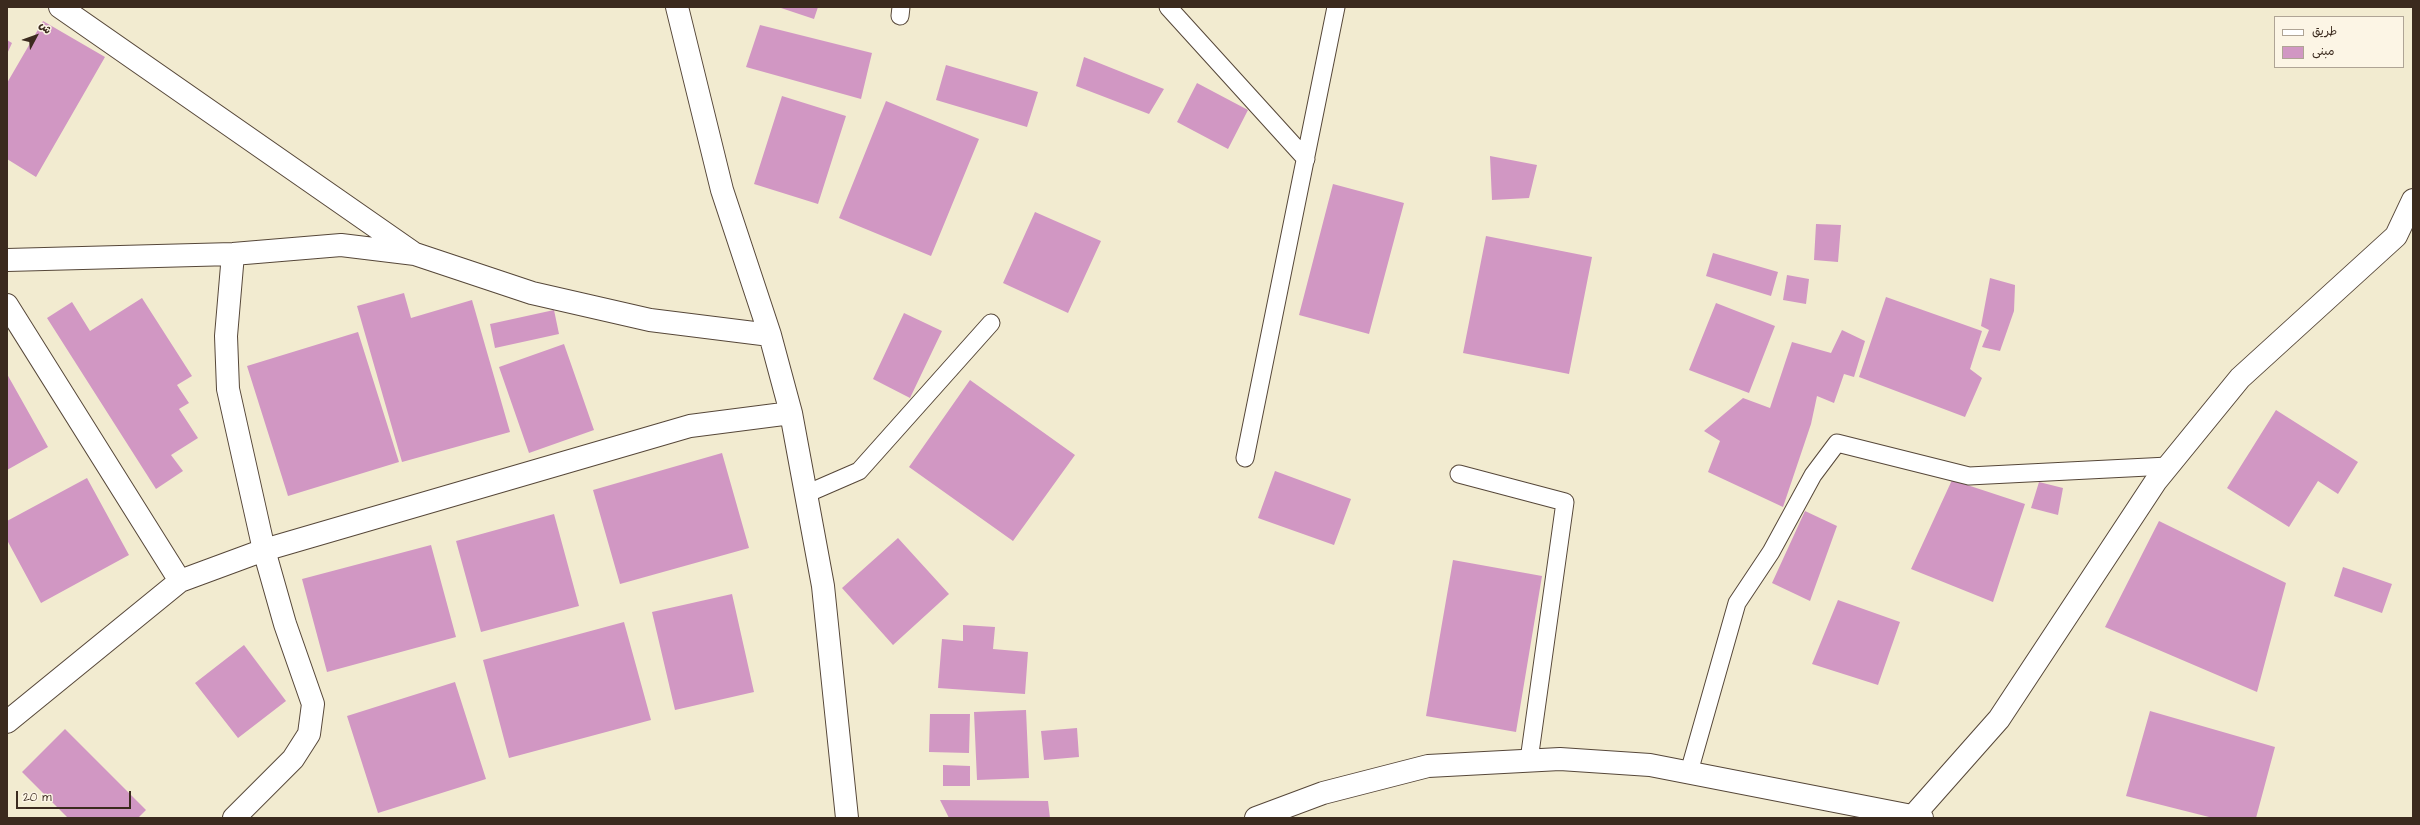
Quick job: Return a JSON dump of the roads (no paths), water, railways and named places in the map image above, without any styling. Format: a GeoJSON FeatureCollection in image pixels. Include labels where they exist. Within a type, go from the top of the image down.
{"type":"FeatureCollection","features":[{"type":"Feature","properties":{"kind":"street"},"geometry":{"type":"LineString","coordinates":[[60,7],[415,254]]}},
{"type":"Feature","properties":{"kind":"street"},"geometry":{"type":"LineString","coordinates":[[677,7],[722,190],[770,335],[791,413],[823,586],[847,818]]}},
{"type":"Feature","properties":{"kind":"street"},"geometry":{"type":"LineString","coordinates":[[1256,818],[1323,793],[1428,766],[1560,759],[1650,765],[1918,817],[2000,719],[2156,481],[2168,466],[2240,378],[2396,236],[2413,200]]}},
{"type":"Feature","properties":{"kind":"street"},"geometry":{"type":"LineString","coordinates":[[7,260],[233,254],[341,245],[415,254],[532,293],[650,320],[770,335]]}},
{"type":"Feature","properties":{"kind":"street"},"geometry":{"type":"LineString","coordinates":[[233,254],[226,336],[228,389],[264,550],[286,624],[313,704],[309,734],[293,759],[234,818]]}},
{"type":"Feature","properties":{"kind":"street"},"geometry":{"type":"LineString","coordinates":[[7,305],[180,581]]}},
{"type":"Feature","properties":{"kind":"street"},"geometry":{"type":"LineString","coordinates":[[7,722],[180,581],[264,550],[690,426],[791,413]]}},
{"type":"Feature","properties":{"kind":"lane"},"geometry":{"type":"LineString","coordinates":[[1168,7],[1306,159]]}},
{"type":"Feature","properties":{"kind":"lane"},"geometry":{"type":"LineString","coordinates":[[1245,458],[1336,7]]}},
{"type":"Feature","properties":{"kind":"lane"},"geometry":{"type":"LineString","coordinates":[[806,494],[859,471],[991,323]]}},
{"type":"Feature","properties":{"kind":"lane"},"geometry":{"type":"LineString","coordinates":[[1689,772],[1737,603],[1771,552],[1813,475],[1837,443],[1969,476],[2168,466]]}},
{"type":"Feature","properties":{"kind":"lane"},"geometry":{"type":"LineString","coordinates":[[1459,474],[1565,502],[1529,760]]}}]}
